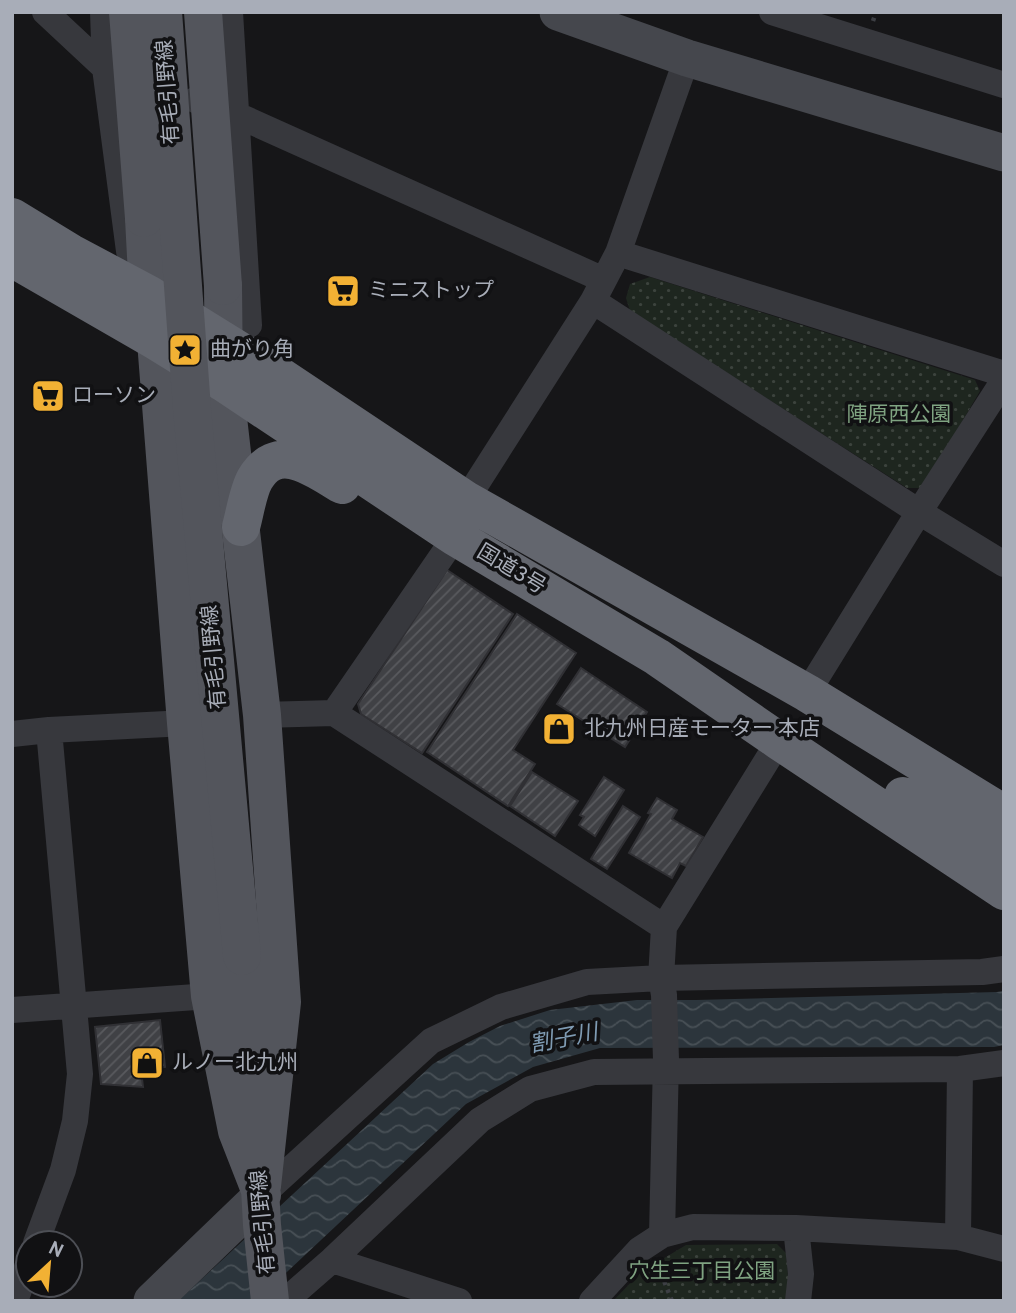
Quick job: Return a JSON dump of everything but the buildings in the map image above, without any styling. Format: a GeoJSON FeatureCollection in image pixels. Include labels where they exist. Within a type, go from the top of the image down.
{"type":"FeatureCollection","features":[{"type":"Feature","properties":{"kind":"highway","name":"国道3号"},"geometry":{"type":"LineString","coordinates":[[12,217],[71,253],[148,293],[271,370],[466,500],[807,693],[1004,814]]}},
{"type":"Feature","properties":{"kind":"highway","name":"国道3号"},"geometry":{"type":"LineString","coordinates":[[12,258],[224,383],[455,537],[657,657],[1004,891]]}},
{"type":"Feature","properties":{"kind":"highway"},"geometry":{"type":"LineString","coordinates":[[241,527],[254,480],[264,468],[282,458],[306,464],[374,503],[455,537]]}},
{"type":"Feature","properties":{"kind":"highway"},"geometry":{"type":"LineString","coordinates":[[779,741],[878,781],[973,835],[1004,856]]}},
{"type":"Feature","properties":{"kind":"main road"},"geometry":{"type":"LineString","coordinates":[[128,12],[148,293],[156,341],[211,996],[237,1132],[262,1210]]}},
{"type":"Feature","properties":{"kind":"main road","name":"有毛引野線"},"geometry":{"type":"LineString","coordinates":[[163,12],[192,409],[242,956],[270,1301]]}},
{"type":"Feature","properties":{"kind":"main road"},"geometry":{"type":"LineString","coordinates":[[203,12],[223,286],[224,383],[262,715],[282,1002],[262,1210]]}},
{"type":"Feature","properties":{"kind":"street"},"geometry":{"type":"LineString","coordinates":[[45,12],[105,68],[237,114],[598,291],[919,512],[1004,564]]}},
{"type":"Feature","properties":{"kind":"street"},"geometry":{"type":"LineString","coordinates":[[103,12],[105,68],[130,256],[148,293]]}},
{"type":"Feature","properties":{"kind":"street"},"geometry":{"type":"LineString","coordinates":[[223,341],[249,325],[230,12]]}},
{"type":"Feature","properties":{"kind":"street"},"geometry":{"type":"LineString","coordinates":[[558,12],[687,58],[1004,153]]}},
{"type":"Feature","properties":{"kind":"street"},"geometry":{"type":"LineString","coordinates":[[772,12],[1004,85]]}},
{"type":"Feature","properties":{"kind":"street"},"geometry":{"type":"LineString","coordinates":[[466,500],[598,291],[618,253],[687,58]]}},
{"type":"Feature","properties":{"kind":"street"},"geometry":{"type":"LineString","coordinates":[[618,253],[1004,374]]}},
{"type":"Feature","properties":{"kind":"street"},"geometry":{"type":"LineString","coordinates":[[807,693],[1004,380]]}},
{"type":"Feature","properties":{"kind":"street"},"geometry":{"type":"LineString","coordinates":[[334,713],[455,537]]}},
{"type":"Feature","properties":{"kind":"street"},"geometry":{"type":"LineString","coordinates":[[262,715],[334,713],[664,928]]}},
{"type":"Feature","properties":{"kind":"street"},"geometry":{"type":"LineString","coordinates":[[12,734],[186,723]]}},
{"type":"Feature","properties":{"kind":"street"},"geometry":{"type":"LineString","coordinates":[[41,1229],[63,1170],[75,1121],[80,1074],[48,730]]}},
{"type":"Feature","properties":{"kind":"street"},"geometry":{"type":"LineString","coordinates":[[662,1235],[666,1066],[662,987],[664,928],[779,741]]}},
{"type":"Feature","properties":{"kind":"street"},"geometry":{"type":"LineString","coordinates":[[152,1301],[262,1210],[431,1041],[501,1007],[587,982],[662,987],[1004,969]]}},
{"type":"Feature","properties":{"kind":"street"},"geometry":{"type":"LineString","coordinates":[[12,1010],[211,996]]}},
{"type":"Feature","properties":{"kind":"street"},"geometry":{"type":"LineString","coordinates":[[285,1301],[480,1120],[530,1089],[594,1072],[666,1066],[960,1069],[1004,1063]]}},
{"type":"Feature","properties":{"kind":"street"},"geometry":{"type":"LineString","coordinates":[[958,1237],[960,1069]]}},
{"type":"Feature","properties":{"kind":"street"},"geometry":{"type":"LineString","coordinates":[[592,1301],[639,1250],[662,1235],[693,1227],[796,1228],[958,1237],[1004,1249]]}},
{"type":"Feature","properties":{"kind":"street"},"geometry":{"type":"LineString","coordinates":[[796,1228],[801,1274],[798,1301]]}},
{"type":"Feature","properties":{"kind":"street"},"geometry":{"type":"LineString","coordinates":[[332,1260],[460,1301]]}},
{"type":"Feature","properties":{"kind":"path"},"geometry":{"type":"LineString","coordinates":[[639,1250],[657,1263],[672,1301]]}},
{"type":"Feature","properties":{"kind":"green space","name":"陣原西公園"},"geometry":{"type":"Polygon","coordinates":[[[650,277],[975,380],[980,391],[923,488],[907,488],[630,311],[626,298],[630,284],[650,277]]]}},
{"type":"Feature","properties":{"kind":"green space","name":"穴生三丁目公園"},"geometry":{"type":"Polygon","coordinates":[[[777,1244],[786,1253],[790,1301],[613,1301],[641,1272],[686,1245],[777,1244]]]}},
{"type":"Feature","properties":{"kind":"water","name":"割子川"},"geometry":{"type":"Polygon","coordinates":[[[1004,991],[1004,1045],[994,1047],[600,1048],[533,1067],[466,1104],[256,1301],[178,1301],[433,1064],[500,1026],[550,1010],[637,1000],[1004,991]]]}},
{"type":"Feature","properties":{"kind":"place","name":"ミニストップ"},"geometry":{"type":"Point","coordinates":[343,291]}},
{"type":"Feature","properties":{"kind":"place","name":"曲がり角"},"geometry":{"type":"Point","coordinates":[185,350]}},
{"type":"Feature","properties":{"kind":"place","name":"ローソン"},"geometry":{"type":"Point","coordinates":[48,396]}},
{"type":"Feature","properties":{"kind":"place","name":"北九州日産モーター 本店"},"geometry":{"type":"Point","coordinates":[559,729]}},
{"type":"Feature","properties":{"kind":"place","name":"ルノー北九州"},"geometry":{"type":"Point","coordinates":[147,1063]}}]}
